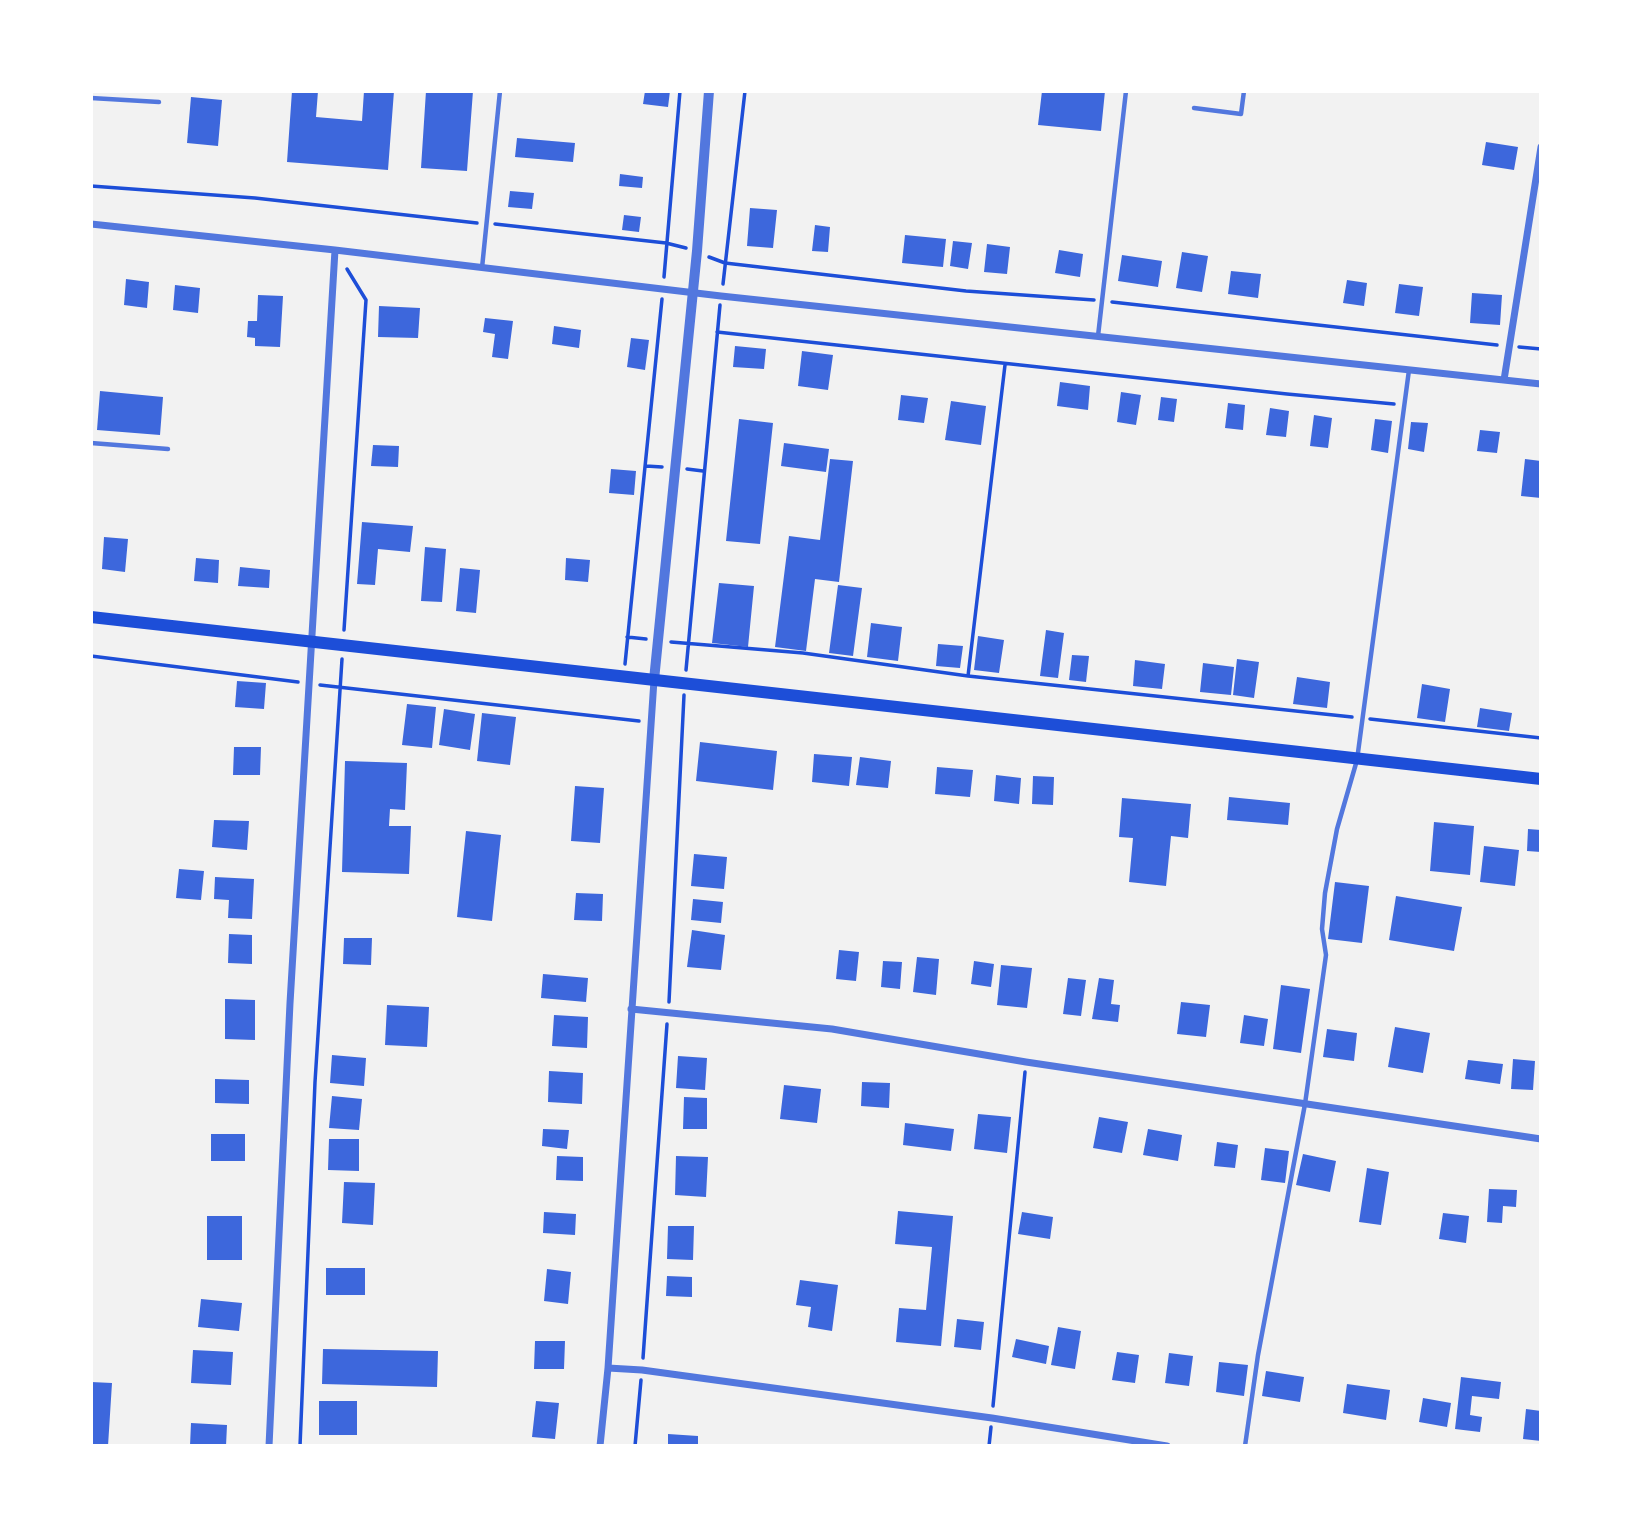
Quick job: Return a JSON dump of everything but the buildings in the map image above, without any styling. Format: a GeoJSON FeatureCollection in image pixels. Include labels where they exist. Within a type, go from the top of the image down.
{"type":"FeatureCollection","features":[{"type":"Feature","properties":{"kind":"main road"},"geometry":{"type":"LineString","coordinates":[[91,617],[1541,779]]}},
{"type":"Feature","properties":{"kind":"street"},"geometry":{"type":"LineString","coordinates":[[600,1446],[608,1368],[654,680],[697,251],[709,91]]}},
{"type":"Feature","properties":{"kind":"street"},"geometry":{"type":"LineString","coordinates":[[1504,380],[1541,147]]}},
{"type":"Feature","properties":{"kind":"street"},"geometry":{"type":"LineString","coordinates":[[91,224],[721,296],[1541,384]]}},
{"type":"Feature","properties":{"kind":"street"},"geometry":{"type":"LineString","coordinates":[[269,1446],[311,643],[335,250]]}},
{"type":"Feature","properties":{"kind":"street"},"geometry":{"type":"LineString","coordinates":[[631,1009],[832,1029],[1026,1062],[1541,1139]]}},
{"type":"Feature","properties":{"kind":"street"},"geometry":{"type":"LineString","coordinates":[[608,1368],[642,1370],[992,1418],[1167,1446]]}},
{"type":"Feature","properties":{"kind":"lane"},"geometry":{"type":"LineString","coordinates":[[482,268],[500,91]]}},
{"type":"Feature","properties":{"kind":"lane"},"geometry":{"type":"LineString","coordinates":[[1098,336],[1126,91]]}},
{"type":"Feature","properties":{"kind":"lane"},"geometry":{"type":"LineString","coordinates":[[1194,108],[1241,114],[1244,91]]}},
{"type":"Feature","properties":{"kind":"lane"},"geometry":{"type":"LineString","coordinates":[[91,99],[159,102]]}},
{"type":"Feature","properties":{"kind":"lane"},"geometry":{"type":"LineString","coordinates":[[1245,1446],[1258,1355],[1305,1104],[1325,955],[1322,929],[1325,892],[1337,829],[1357,760],[1409,370]]}},
{"type":"Feature","properties":{"kind":"lane"},"geometry":{"type":"LineString","coordinates":[[91,443],[169,450]]}},
{"type":"Feature","properties":{"kind":"path"},"geometry":{"type":"LineString","coordinates":[[623,676],[663,288],[680,91]]}},
{"type":"Feature","properties":{"kind":"path"},"geometry":{"type":"LineString","coordinates":[[635,1446],[668,1012],[684,683],[717,332],[745,91]]}},
{"type":"Feature","properties":{"kind":"path"},"geometry":{"type":"LineString","coordinates":[[91,186],[255,198],[666,243],[697,251],[725,263],[966,291],[1102,300],[1541,349]]}},
{"type":"Feature","properties":{"kind":"path"},"geometry":{"type":"LineString","coordinates":[[300,1446],[315,1082],[366,300],[335,250]]}},
{"type":"Feature","properties":{"kind":"path"},"geometry":{"type":"LineString","coordinates":[[717,332],[1287,394],[1405,404]]}},
{"type":"Feature","properties":{"kind":"path"},"geometry":{"type":"LineString","coordinates":[[968,676],[1005,364]]}},
{"type":"Feature","properties":{"kind":"path"},"geometry":{"type":"LineString","coordinates":[[628,637],[803,653],[968,676],[1541,738]]}},
{"type":"Feature","properties":{"kind":"path"},"geometry":{"type":"LineString","coordinates":[[91,656],[651,723]]}},
{"type":"Feature","properties":{"kind":"path"},"geometry":{"type":"LineString","coordinates":[[989,1446],[1026,1062]]}}]}
